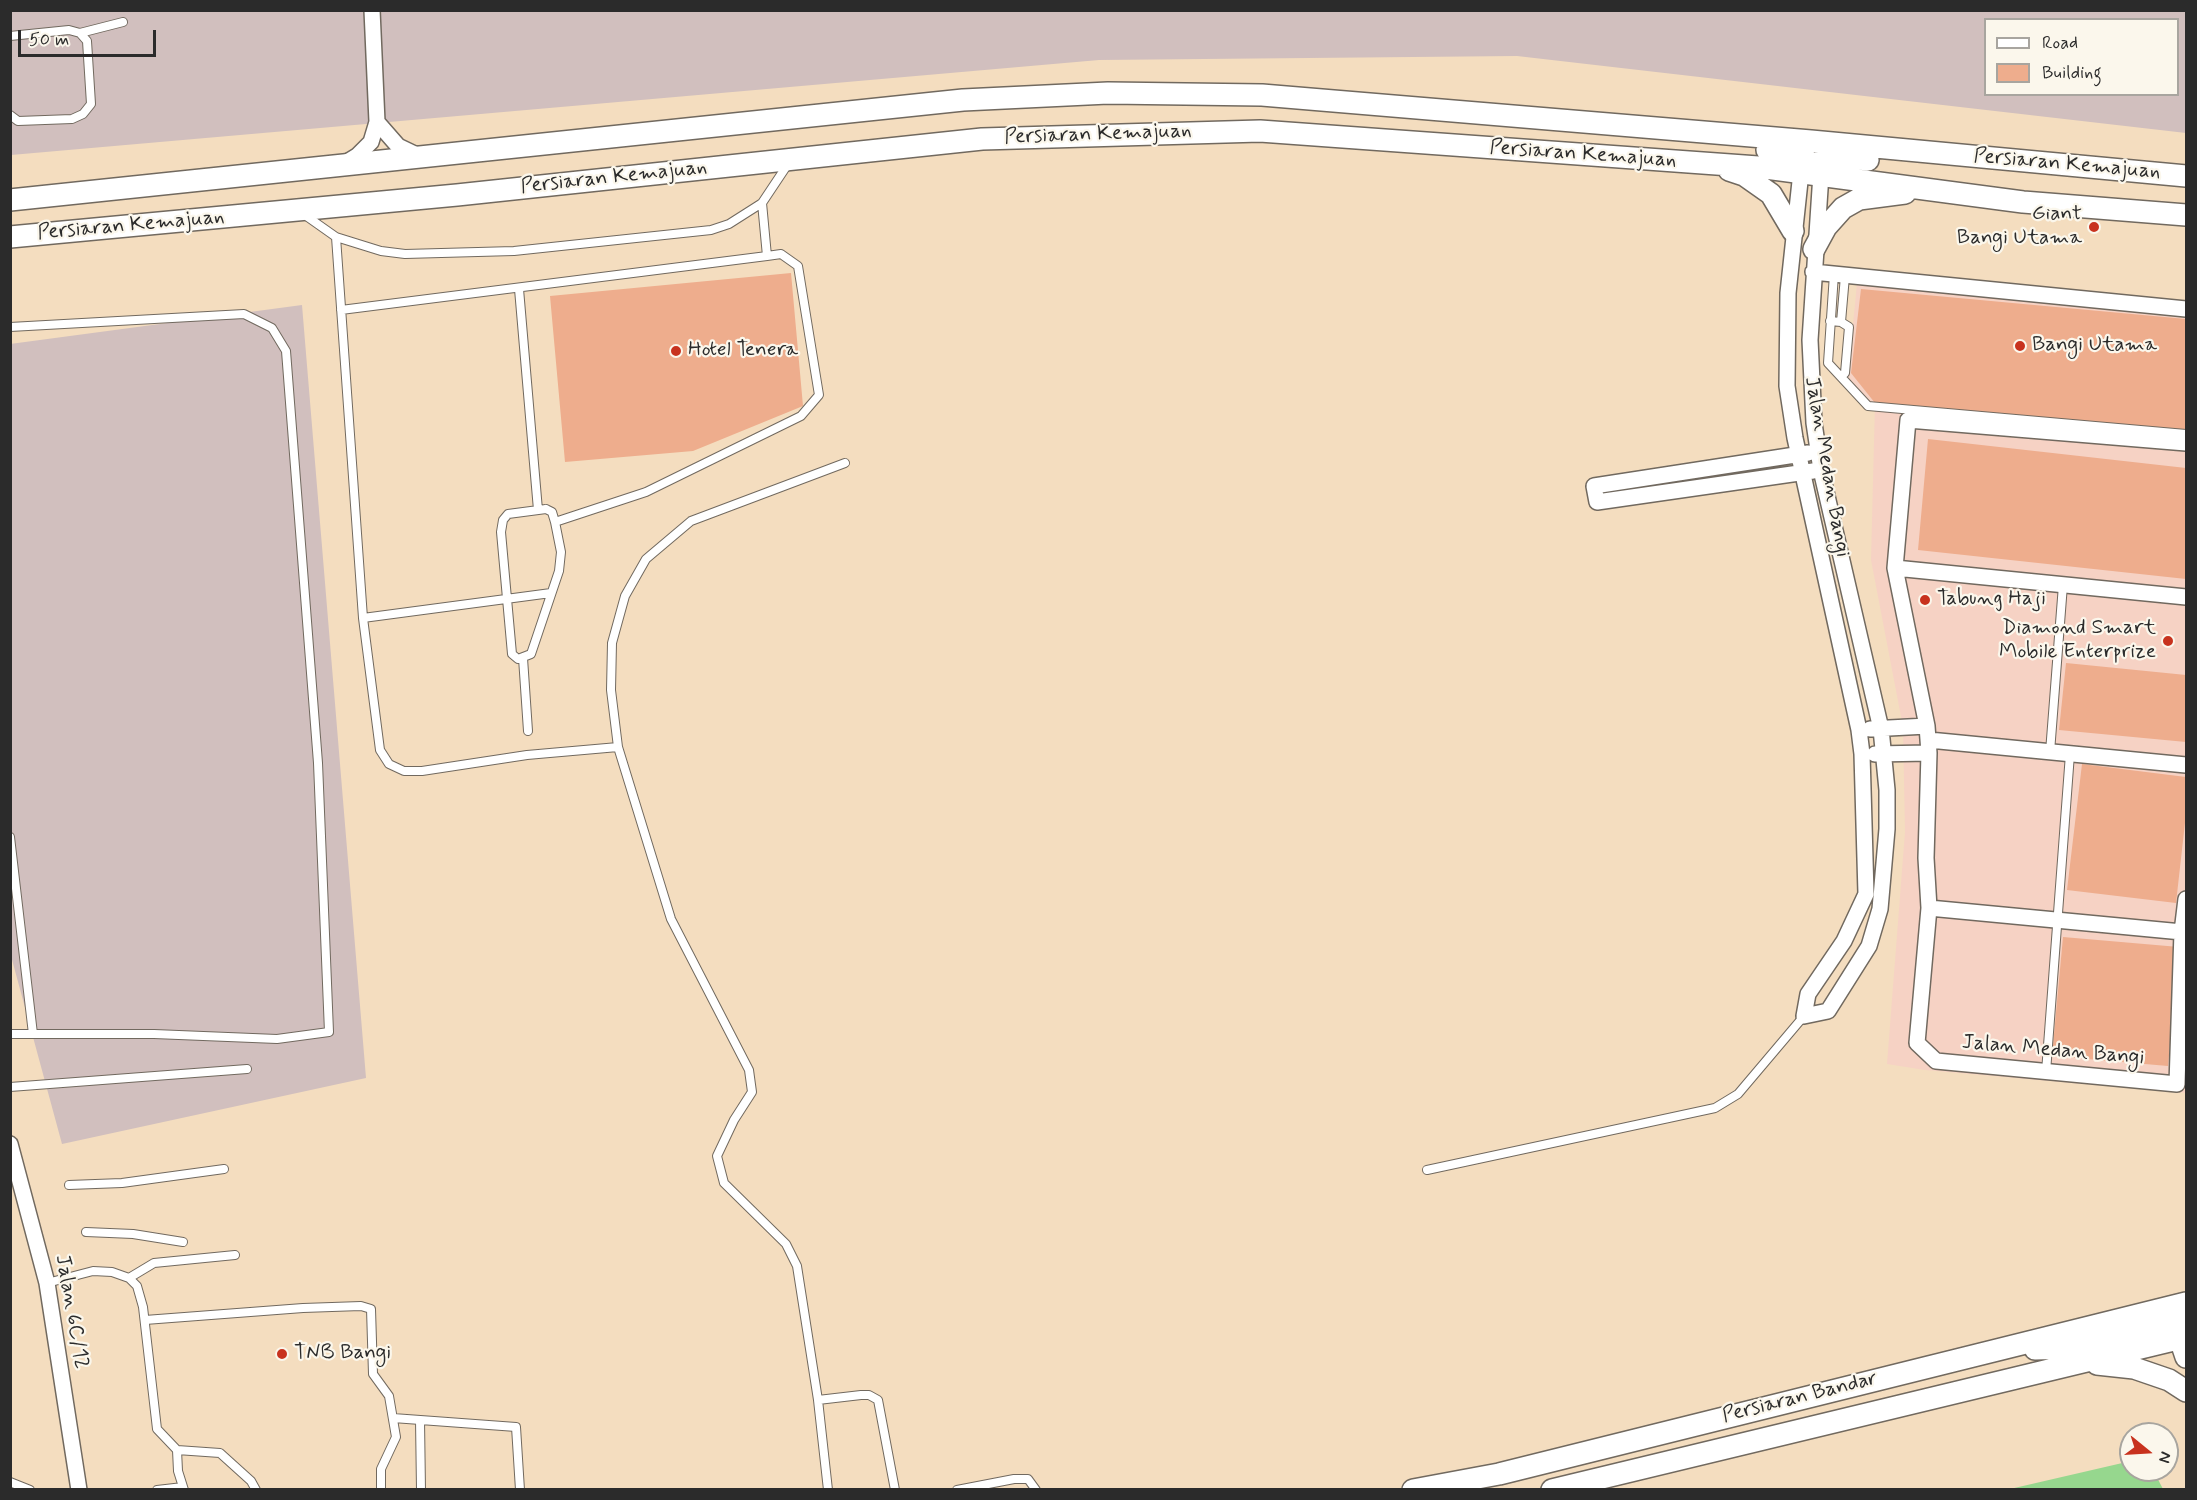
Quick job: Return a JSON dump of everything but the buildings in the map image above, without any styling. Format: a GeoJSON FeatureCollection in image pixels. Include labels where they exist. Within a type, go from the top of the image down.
{"type":"FeatureCollection","features":[{"type":"Feature","properties":{"kind":"main road","name":"Persiaran Kemajuan"},"geometry":{"type":"LineString","coordinates":[[10,200],[342,165],[425,159],[963,100],[1108,93],[1262,95],[2187,176]]}},
{"type":"Feature","properties":{"kind":"main road"},"geometry":{"type":"LineString","coordinates":[[1605,124],[1653,138],[1792,153],[1812,170],[1850,158],[1936,166],[1967,156]]}},
{"type":"Feature","properties":{"kind":"main road","name":"Persiaran Kemajuan"},"geometry":{"type":"LineString","coordinates":[[10,237],[982,139],[1260,131],[1812,170],[2023,202],[2187,215]]}},
{"type":"Feature","properties":{"kind":"main road"},"geometry":{"type":"LineString","coordinates":[[1712,164],[1744,175],[1771,194],[1793,231]]}},
{"type":"Feature","properties":{"kind":"main road"},"geometry":{"type":"LineString","coordinates":[[1814,249],[1832,219],[1851,203],[1868,198],[1932,189]]}},
{"type":"Feature","properties":{"kind":"main road","name":"Persiaran Bandar"},"geometry":{"type":"LineString","coordinates":[[1413,1490],[1499,1474],[2187,1303]]}},
{"type":"Feature","properties":{"kind":"main road"},"geometry":{"type":"LineString","coordinates":[[1998,1349],[2066,1348],[2185,1336]]}},
{"type":"Feature","properties":{"kind":"main road","name":"Persiaran Bandar"},"geometry":{"type":"LineString","coordinates":[[1552,1490],[2185,1336]]}},
{"type":"Feature","properties":{"kind":"main road"},"geometry":{"type":"LineString","coordinates":[[2081,1362],[2134,1368],[2169,1380],[2187,1391]]}},
{"type":"Feature","properties":{"kind":"street"},"geometry":{"type":"LineString","coordinates":[[342,165],[364,150],[371,142],[377,122],[372,10]]}},
{"type":"Feature","properties":{"kind":"street"},"geometry":{"type":"LineString","coordinates":[[377,122],[398,146],[425,159]]}},
{"type":"Feature","properties":{"kind":"street","name":"Jalan Medan Bangi"},"geometry":{"type":"LineString","coordinates":[[1812,170],[1814,249],[1811,387],[1817,451],[1881,729],[1887,830],[1880,909],[1869,946],[1828,1011],[1804,1016],[1808,994],[1844,941],[1866,894],[1862,754],[1798,454],[1787,386],[1786,336],[1793,231],[1812,170]]}},
{"type":"Feature","properties":{"kind":"street"},"geometry":{"type":"LineString","coordinates":[[1813,272],[2187,309]]}},
{"type":"Feature","properties":{"kind":"street","name":"Jalan Medan Bangi"},"geometry":{"type":"LineString","coordinates":[[2187,443],[1908,420],[1894,568],[1928,740],[1926,858],[1929,908],[1917,1043],[1936,1061],[2177,1084],[2182,932],[2187,899]]}},
{"type":"Feature","properties":{"kind":"street"},"geometry":{"type":"LineString","coordinates":[[1817,451],[1594,486],[1597,502],[1821,470]]}},
{"type":"Feature","properties":{"kind":"street"},"geometry":{"type":"LineString","coordinates":[[1894,568],[2187,597]]}},
{"type":"Feature","properties":{"kind":"street"},"geometry":{"type":"LineString","coordinates":[[1858,730],[1881,729],[1928,740],[2187,765]]}},
{"type":"Feature","properties":{"kind":"street"},"geometry":{"type":"LineString","coordinates":[[1862,754],[1884,754],[1928,740]]}},
{"type":"Feature","properties":{"kind":"street"},"geometry":{"type":"LineString","coordinates":[[1929,908],[2182,932]]}},
{"type":"Feature","properties":{"kind":"street","name":"Jalan 6C/12"},"geometry":{"type":"LineString","coordinates":[[10,1144],[47,1283],[80,1490]]}},
{"type":"Feature","properties":{"kind":"lane"},"geometry":{"type":"LineString","coordinates":[[10,36],[69,30],[80,33],[123,22]]}},
{"type":"Feature","properties":{"kind":"lane"},"geometry":{"type":"LineString","coordinates":[[10,115],[18,121],[72,119],[83,114],[91,104],[87,41],[80,33]]}},
{"type":"Feature","properties":{"kind":"lane"},"geometry":{"type":"LineString","coordinates":[[296,209],[336,237],[370,248],[405,254],[514,251],[711,230],[729,224],[762,203],[791,160]]}},
{"type":"Feature","properties":{"kind":"lane"},"geometry":{"type":"LineString","coordinates":[[762,203],[767,256]]}},
{"type":"Feature","properties":{"kind":"lane"},"geometry":{"type":"LineString","coordinates":[[336,237],[363,618],[375,730],[380,750],[389,764],[404,771],[422,771],[527,755],[618,747]]}},
{"type":"Feature","properties":{"kind":"lane"},"geometry":{"type":"LineString","coordinates":[[341,310],[781,254],[798,266],[819,395],[801,416],[646,492],[555,522]]}},
{"type":"Feature","properties":{"kind":"lane"},"geometry":{"type":"LineString","coordinates":[[1840,275],[1830,317],[1828,363],[1868,406],[2187,434]]}},
{"type":"Feature","properties":{"kind":"lane"},"geometry":{"type":"LineString","coordinates":[[1840,275],[1841,322]]}},
{"type":"Feature","properties":{"kind":"lane"},"geometry":{"type":"LineString","coordinates":[[519,289],[538,510]]}},
{"type":"Feature","properties":{"kind":"lane"},"geometry":{"type":"LineString","coordinates":[[1811,311],[1830,317],[1849,327],[1845,373],[1842,376]]}},
{"type":"Feature","properties":{"kind":"lane"},"geometry":{"type":"LineString","coordinates":[[10,327],[244,314],[272,328],[286,351],[318,763],[329,1032],[277,1039],[154,1034],[10,1034]]}},
{"type":"Feature","properties":{"kind":"lane"},"geometry":{"type":"LineString","coordinates":[[828,1490],[818,1400],[797,1266],[786,1244],[724,1183],[717,1156],[734,1120],[752,1092],[749,1070],[672,919],[618,747],[611,690],[612,643],[625,596],[646,559],[691,521],[845,463]]}},
{"type":"Feature","properties":{"kind":"lane"},"geometry":{"type":"LineString","coordinates":[[538,510],[552,512],[561,552],[559,571],[531,654],[523,658],[515,658],[512,654],[501,532],[503,520],[508,514],[538,510]]}},
{"type":"Feature","properties":{"kind":"lane"},"geometry":{"type":"LineString","coordinates":[[2050,752],[2062,585]]}},
{"type":"Feature","properties":{"kind":"lane"},"geometry":{"type":"LineString","coordinates":[[363,618],[551,593]]}},
{"type":"Feature","properties":{"kind":"lane"},"geometry":{"type":"LineString","coordinates":[[523,658],[528,731]]}},
{"type":"Feature","properties":{"kind":"lane"},"geometry":{"type":"LineString","coordinates":[[2046,1072],[2070,754]]}},
{"type":"Feature","properties":{"kind":"lane"},"geometry":{"type":"LineString","coordinates":[[10,837],[33,1034]]}},
{"type":"Feature","properties":{"kind":"lane"},"geometry":{"type":"LineString","coordinates":[[1427,1170],[1715,1108],[1738,1094],[1804,1016]]}},
{"type":"Feature","properties":{"kind":"lane"},"geometry":{"type":"LineString","coordinates":[[10,1087],[247,1069]]}},
{"type":"Feature","properties":{"kind":"lane"},"geometry":{"type":"LineString","coordinates":[[69,1185],[122,1182],[224,1169]]}},
{"type":"Feature","properties":{"kind":"lane"},"geometry":{"type":"LineString","coordinates":[[86,1232],[133,1234],[183,1242]]}},
{"type":"Feature","properties":{"kind":"lane"},"geometry":{"type":"LineString","coordinates":[[129,1278],[154,1263],[235,1255]]}},
{"type":"Feature","properties":{"kind":"lane"},"geometry":{"type":"LineString","coordinates":[[47,1283],[93,1271],[112,1272],[129,1278],[137,1286],[145,1320],[157,1429],[177,1450],[178,1471],[184,1488],[157,1490]]}},
{"type":"Feature","properties":{"kind":"lane"},"geometry":{"type":"LineString","coordinates":[[145,1320],[303,1308],[361,1306],[371,1310],[373,1374],[389,1396],[396,1437],[381,1469],[381,1490]]}},
{"type":"Feature","properties":{"kind":"lane"},"geometry":{"type":"LineString","coordinates":[[818,1400],[861,1395],[869,1395],[878,1400],[895,1490]]}},
{"type":"Feature","properties":{"kind":"lane"},"geometry":{"type":"LineString","coordinates":[[393,1418],[516,1427],[520,1490]]}},
{"type":"Feature","properties":{"kind":"lane"},"geometry":{"type":"LineString","coordinates":[[420,1420],[421,1490]]}},
{"type":"Feature","properties":{"kind":"lane"},"geometry":{"type":"LineString","coordinates":[[177,1450],[220,1453],[251,1481],[256,1490]]}},
{"type":"Feature","properties":{"kind":"lane"},"geometry":{"type":"LineString","coordinates":[[957,1490],[1014,1479],[1028,1479],[1036,1490]]}},
{"type":"Feature","properties":{"kind":"lane"},"geometry":{"type":"LineString","coordinates":[[10,1482],[30,1490]]}},
{"type":"Feature","properties":{"kind":"shaded area"},"geometry":{"type":"Polygon","coordinates":[[[11,11],[2186,11],[2186,133],[1517,56],[1099,60],[11,155],[11,11]]]}},
{"type":"Feature","properties":{"kind":"shaded area"},"geometry":{"type":"Polygon","coordinates":[[[1857,283],[2186,318],[2186,428],[1919,406],[2186,432],[2186,1093],[1925,1070],[1887,1064],[1905,832],[1903,727],[1871,560],[1875,403],[1869,402],[1848,377],[1857,283]]]}},
{"type":"Feature","properties":{"kind":"shaded area"},"geometry":{"type":"Polygon","coordinates":[[[302,305],[366,1078],[62,1144],[11,956],[10,344],[302,305]]]}},
{"type":"Feature","properties":{"kind":"green space"},"geometry":{"type":"Polygon","coordinates":[[[2119,1464],[2119,1482],[2159,1482],[2163,1489],[2010,1489],[2119,1464]]]}},
{"type":"Feature","properties":{"kind":"place","name":"Giant Bangi Utama"},"geometry":{"type":"Point","coordinates":[2094,227]}},
{"type":"Feature","properties":{"kind":"place","name":"Bangi Utama"},"geometry":{"type":"Point","coordinates":[2020,346]}},
{"type":"Feature","properties":{"kind":"place","name":"Hotel Tenera"},"geometry":{"type":"Point","coordinates":[676,351]}},
{"type":"Feature","properties":{"kind":"place","name":"Tabung Haji"},"geometry":{"type":"Point","coordinates":[1925,600]}},
{"type":"Feature","properties":{"kind":"place","name":"Diamond Smart Mobile Enterprize"},"geometry":{"type":"Point","coordinates":[2168,641]}},
{"type":"Feature","properties":{"kind":"place","name":"TNB Bangi"},"geometry":{"type":"Point","coordinates":[282,1354]}}]}
